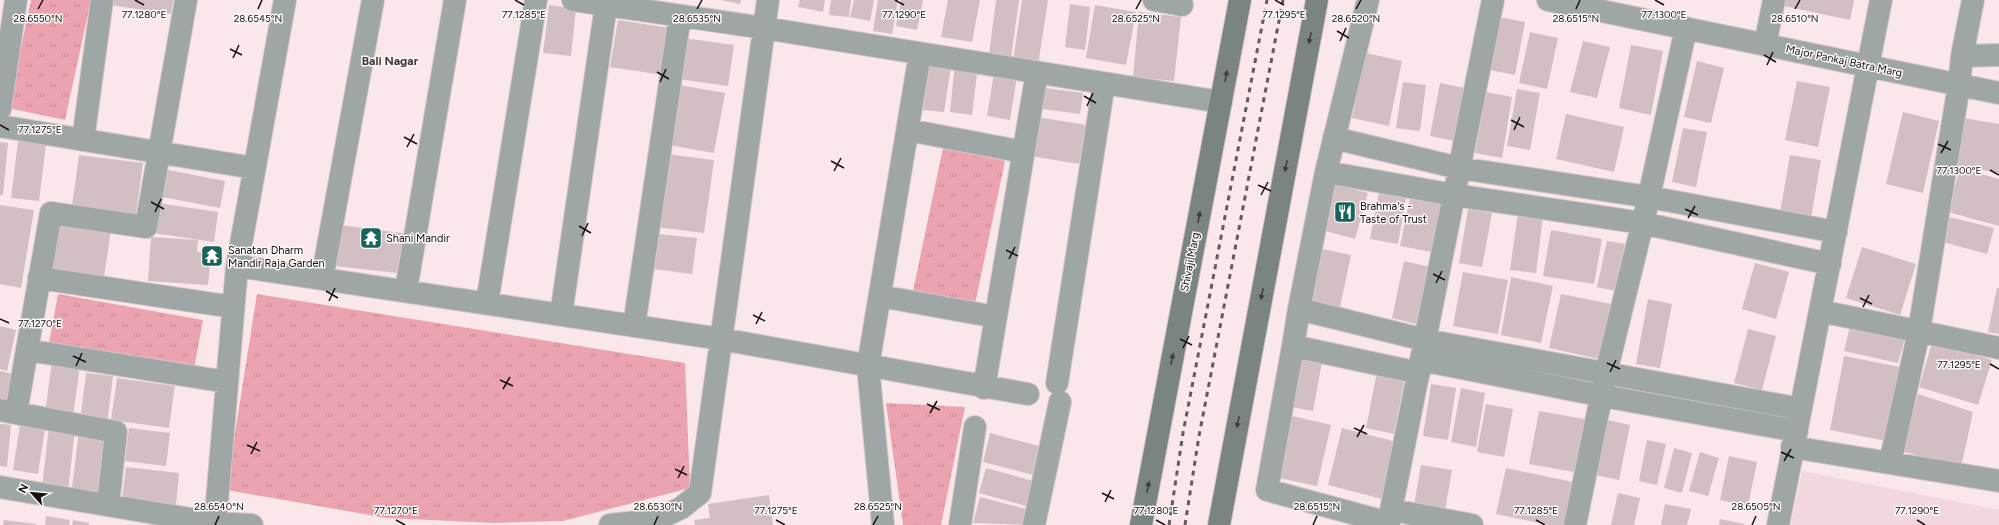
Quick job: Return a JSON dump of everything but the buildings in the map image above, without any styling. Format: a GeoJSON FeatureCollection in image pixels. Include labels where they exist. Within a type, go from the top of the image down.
{"type":"FeatureCollection","features":[{"type":"Feature","properties":{"kind":"main road","name":"Shivaji Marg"},"geometry":{"type":"LineString","coordinates":[[1141,525],[1240,0]]}},
{"type":"Feature","properties":{"kind":"main road"},"geometry":{"type":"LineString","coordinates":[[1219,525],[1317,0]]}},
{"type":"Feature","properties":{"kind":"street"},"geometry":{"type":"LineString","coordinates":[[0,109],[16,0]]}},
{"type":"Feature","properties":{"kind":"street"},"geometry":{"type":"LineString","coordinates":[[83,140],[102,0]]}},
{"type":"Feature","properties":{"kind":"street"},"geometry":{"type":"LineString","coordinates":[[108,506],[116,432],[8,411],[27,350],[51,213],[146,227],[186,0]]}},
{"type":"Feature","properties":{"kind":"street"},"geometry":{"type":"LineString","coordinates":[[215,524],[237,266],[285,0]]}},
{"type":"Feature","properties":{"kind":"street"},"geometry":{"type":"LineString","coordinates":[[322,279],[373,0]]}},
{"type":"Feature","properties":{"kind":"street"},"geometry":{"type":"LineString","coordinates":[[406,290],[455,0]]}},
{"type":"Feature","properties":{"kind":"street"},"geometry":{"type":"LineString","coordinates":[[487,303],[536,0]]}},
{"type":"Feature","properties":{"kind":"street"},"geometry":{"type":"LineString","coordinates":[[573,0],[764,28],[1221,102]]}},
{"type":"Feature","properties":{"kind":"street"},"geometry":{"type":"LineString","coordinates":[[610,525],[656,522],[681,508],[700,493],[768,0]]}},
{"type":"Feature","properties":{"kind":"street"},"geometry":{"type":"LineString","coordinates":[[1154,0],[1182,5]]}},
{"type":"Feature","properties":{"kind":"street"},"geometry":{"type":"LineString","coordinates":[[1368,0],[1326,172],[1299,309],[1267,490],[1390,519],[1472,525]]}},
{"type":"Feature","properties":{"kind":"street"},"geometry":{"type":"LineString","coordinates":[[1390,519],[1493,0]]}},
{"type":"Feature","properties":{"kind":"street","name":"Major Pankaj Batra Marg"},"geometry":{"type":"LineString","coordinates":[[1548,0],[1619,7],[1686,28],[1999,93]]}},
{"type":"Feature","properties":{"kind":"street"},"geometry":{"type":"LineString","coordinates":[[1764,45],[1774,0]]}},
{"type":"Feature","properties":{"kind":"street"},"geometry":{"type":"LineString","coordinates":[[1778,525],[1881,0]]}},
{"type":"Feature","properties":{"kind":"street"},"geometry":{"type":"LineString","coordinates":[[1890,463],[1919,331],[1959,85],[1962,56],[1973,0]]}},
{"type":"Feature","properties":{"kind":"street"},"geometry":{"type":"LineString","coordinates":[[561,315],[606,5]]}},
{"type":"Feature","properties":{"kind":"street"},"geometry":{"type":"LineString","coordinates":[[634,326],[680,16]]}},
{"type":"Feature","properties":{"kind":"street"},"geometry":{"type":"LineString","coordinates":[[1575,525],[1606,373],[1649,197],[1686,28]]}},
{"type":"Feature","properties":{"kind":"street"},"geometry":{"type":"LineString","coordinates":[[883,525],[868,366],[920,54]]}},
{"type":"Feature","properties":{"kind":"street"},"geometry":{"type":"LineString","coordinates":[[1962,56],[1999,55]]}},
{"type":"Feature","properties":{"kind":"street"},"geometry":{"type":"LineString","coordinates":[[984,388],[1036,72]]}},
{"type":"Feature","properties":{"kind":"street"},"geometry":{"type":"LineString","coordinates":[[1034,525],[1058,392],[1104,83]]}},
{"type":"Feature","properties":{"kind":"street"},"geometry":{"type":"LineString","coordinates":[[0,126],[254,168]]}},
{"type":"Feature","properties":{"kind":"street"},"geometry":{"type":"LineString","coordinates":[[908,130],[1023,152]]}},
{"type":"Feature","properties":{"kind":"street"},"geometry":{"type":"LineString","coordinates":[[1334,138],[1459,168],[1649,197],[1836,232]]}},
{"type":"Feature","properties":{"kind":"street"},"geometry":{"type":"LineString","coordinates":[[1326,172],[1454,195],[1642,223],[1830,264]]}},
{"type":"Feature","properties":{"kind":"street"},"geometry":{"type":"LineString","coordinates":[[237,266],[406,290],[721,340],[984,388],[1028,394]]}},
{"type":"Feature","properties":{"kind":"street"},"geometry":{"type":"LineString","coordinates":[[39,278],[233,308]]}},
{"type":"Feature","properties":{"kind":"street"},"geometry":{"type":"LineString","coordinates":[[880,296],[996,317]]}},
{"type":"Feature","properties":{"kind":"street"},"geometry":{"type":"LineString","coordinates":[[1299,309],[1422,358],[1795,439],[1890,463],[1999,481]]}},
{"type":"Feature","properties":{"kind":"street"},"geometry":{"type":"LineString","coordinates":[[1820,311],[1999,348]]}},
{"type":"Feature","properties":{"kind":"street"},"geometry":{"type":"LineString","coordinates":[[1293,346],[1606,373],[1801,409]]}},
{"type":"Feature","properties":{"kind":"street"},"geometry":{"type":"LineString","coordinates":[[27,350],[226,382]]}},
{"type":"Feature","properties":{"kind":"street"},"geometry":{"type":"LineString","coordinates":[[960,525],[975,427]]}},
{"type":"Feature","properties":{"kind":"street"},"geometry":{"type":"LineString","coordinates":[[0,487],[215,524],[252,525]]}},
{"type":"Feature","properties":{"kind":"shaded area"},"geometry":{"type":"Polygon","coordinates":[[[1802,471],[1999,510],[1999,525],[1791,525],[1802,471]]]}},
{"type":"Feature","properties":{"kind":"green space"},"geometry":{"type":"Polygon","coordinates":[[[31,0],[91,0],[65,120],[8,108],[31,0]]]}},
{"type":"Feature","properties":{"kind":"green space"},"geometry":{"type":"Polygon","coordinates":[[[943,148],[1005,161],[975,304],[913,291],[943,148]]]}},
{"type":"Feature","properties":{"kind":"green space"},"geometry":{"type":"Polygon","coordinates":[[[58,294],[203,320],[194,369],[49,343],[58,294]]]}},
{"type":"Feature","properties":{"kind":"green space"},"geometry":{"type":"Polygon","coordinates":[[[257,294],[685,363],[690,488],[563,521],[494,523],[387,518],[226,490],[257,294]]]}},
{"type":"Feature","properties":{"kind":"green space"},"geometry":{"type":"Polygon","coordinates":[[[886,403],[965,407],[941,525],[903,525],[886,403]]]}},
{"type":"Feature","properties":{"kind":"railway"},"geometry":{"type":"LineString","coordinates":[[1169,525],[1183,433],[1267,0]]}},
{"type":"Feature","properties":{"kind":"railway"},"geometry":{"type":"LineString","coordinates":[[1185,525],[1199,436],[1283,0]]}},
{"type":"Feature","properties":{"kind":"place","name":"Brahma's - Taste of Trust"},"geometry":{"type":"Point","coordinates":[1345,212]}},
{"type":"Feature","properties":{"kind":"place","name":"Shani Mandir"},"geometry":{"type":"Point","coordinates":[371,238]}},
{"type":"Feature","properties":{"kind":"place","name":"Sanatan Dharm Mandir Raja Garden"},"geometry":{"type":"Point","coordinates":[212,256]}},
{"type":"Feature","properties":{"kind":"district","name":"Bali Nagar"},"geometry":{"type":"Point","coordinates":[390,61]}}]}
